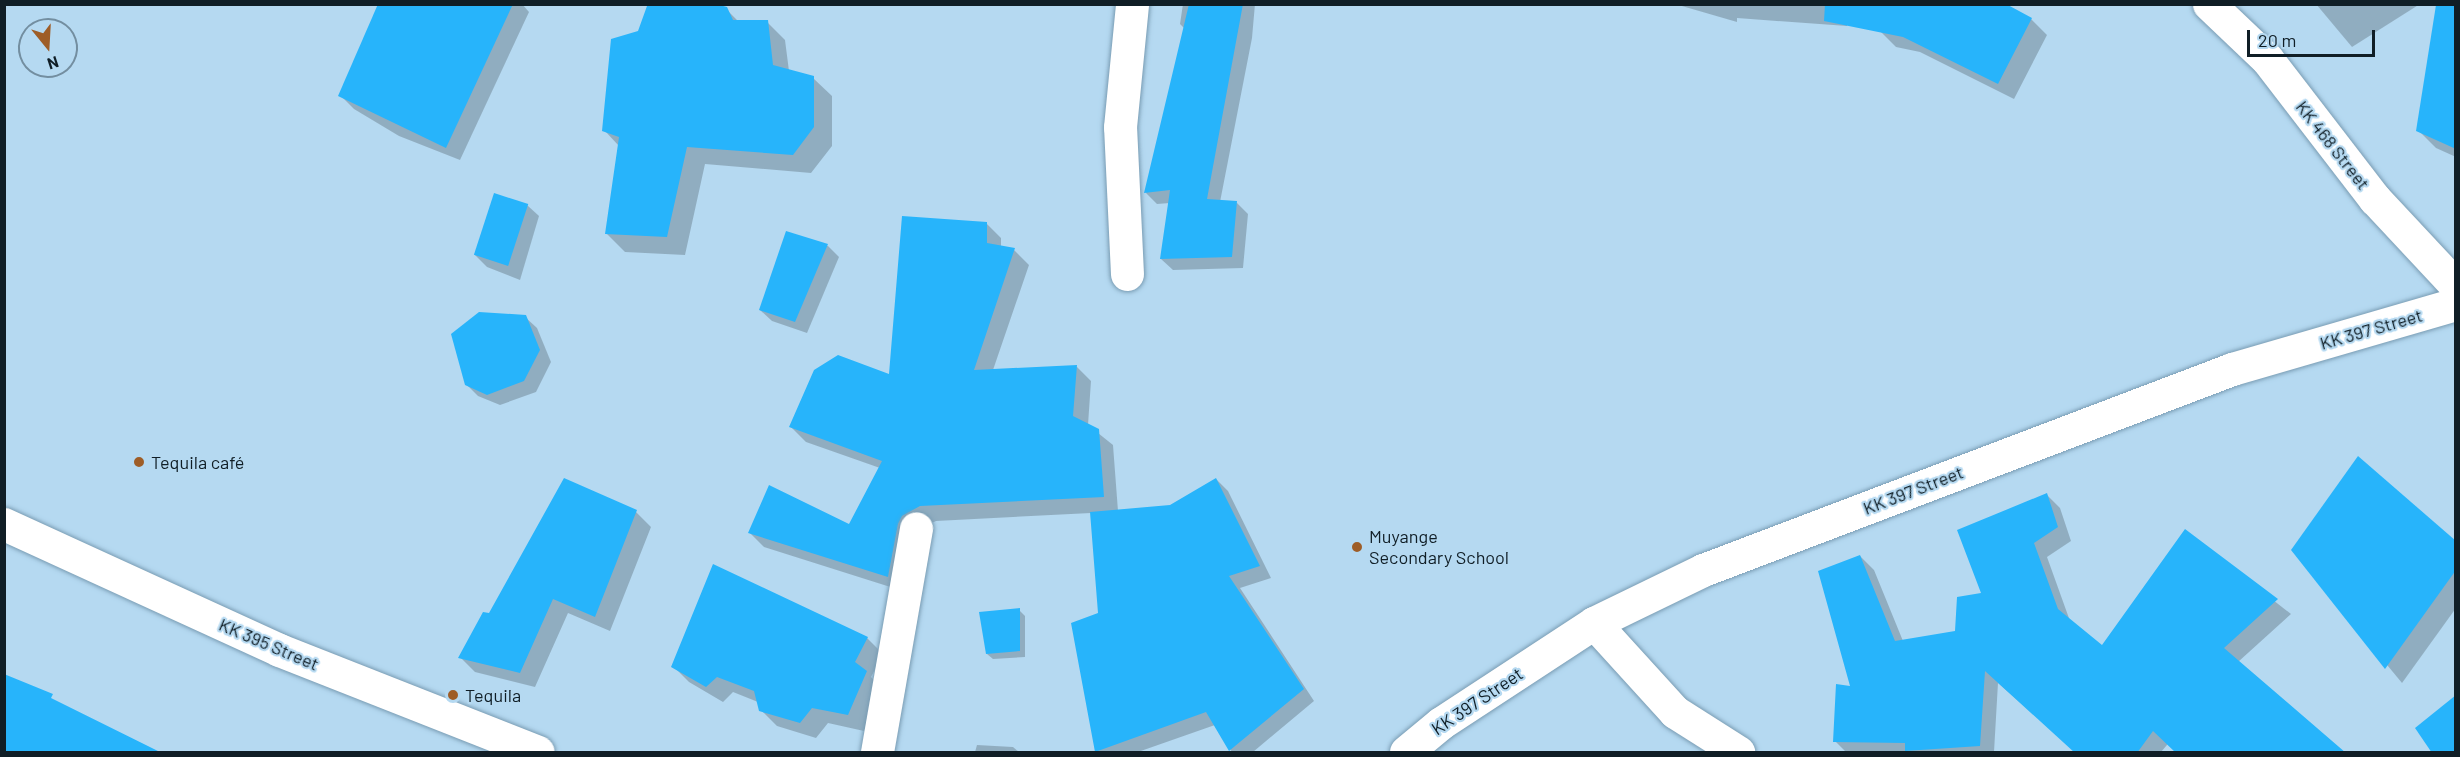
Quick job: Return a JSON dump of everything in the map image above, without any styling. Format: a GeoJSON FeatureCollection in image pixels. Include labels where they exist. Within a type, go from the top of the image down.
{"type":"FeatureCollection","features":[{"type":"Feature","properties":{"kind":"street"},"geometry":{"type":"LineString","coordinates":[[1127,274],[1120,127],[1132,4]]}},
{"type":"Feature","properties":{"kind":"street","name":"KK 468 Street"},"geometry":{"type":"LineString","coordinates":[[2210,4],[2267,59],[2375,199],[2456,286]]}},
{"type":"Feature","properties":{"kind":"street","name":"KK 397 Street"},"geometry":{"type":"LineString","coordinates":[[1406,753],[1441,723],[1594,623],[1703,570],[2221,373],[2456,304]]}},
{"type":"Feature","properties":{"kind":"street","name":"KK 395 Street"},"geometry":{"type":"LineString","coordinates":[[4,524],[279,650],[538,753]]}},
{"type":"Feature","properties":{"kind":"street"},"geometry":{"type":"LineString","coordinates":[[877,753],[916,528]]}},
{"type":"Feature","properties":{"kind":"street"},"geometry":{"type":"LineString","coordinates":[[1594,623],[1675,712],[1738,753]]}},
{"type":"Feature","properties":{"kind":"building"},"geometry":{"type":"Polygon","coordinates":[[[378,4],[513,4],[446,148],[338,96],[378,4]]]}},
{"type":"Feature","properties":{"kind":"building"},"geometry":{"type":"Polygon","coordinates":[[[716,4],[727,7],[733,20],[768,20],[773,65],[814,76],[814,127],[793,155],[687,147],[667,237],[605,234],[619,137],[602,131],[611,39],[638,31],[647,6],[716,4]]]}},
{"type":"Feature","properties":{"kind":"building"},"geometry":{"type":"Polygon","coordinates":[[[1189,4],[1243,4],[1207,199],[1237,201],[1232,257],[1160,259],[1170,190],[1144,193],[1189,4]]]}},
{"type":"Feature","properties":{"kind":"building"},"geometry":{"type":"Polygon","coordinates":[[[1825,4],[2006,4],[2032,18],[1998,84],[1903,37],[1824,21],[1825,4]]]}},
{"type":"Feature","properties":{"kind":"building"},"geometry":{"type":"Polygon","coordinates":[[[2436,5],[2456,6],[2456,149],[2416,131],[2436,5]]]}},
{"type":"Feature","properties":{"kind":"building"},"geometry":{"type":"Polygon","coordinates":[[[494,193],[528,204],[508,266],[474,255],[494,193]]]}},
{"type":"Feature","properties":{"kind":"building"},"geometry":{"type":"Polygon","coordinates":[[[902,216],[987,222],[987,243],[1015,248],[974,370],[1077,365],[1073,416],[1099,429],[1104,497],[920,506],[902,516],[898,524],[888,577],[748,533],[769,485],[849,524],[882,461],[789,427],[814,370],[838,355],[889,374],[902,216]]]}},
{"type":"Feature","properties":{"kind":"building"},"geometry":{"type":"Polygon","coordinates":[[[786,231],[828,244],[795,322],[759,310],[786,231]]]}},
{"type":"Feature","properties":{"kind":"building"},"geometry":{"type":"Polygon","coordinates":[[[479,312],[526,315],[540,350],[524,381],[487,395],[465,385],[451,334],[479,312]]]}},
{"type":"Feature","properties":{"kind":"building"},"geometry":{"type":"Polygon","coordinates":[[[2358,456],[2456,541],[2456,570],[2385,669],[2291,550],[2358,456]]]}},
{"type":"Feature","properties":{"kind":"building"},"geometry":{"type":"Polygon","coordinates":[[[564,478],[637,510],[595,617],[553,599],[520,673],[458,658],[483,612],[489,613],[564,478]]]}},
{"type":"Feature","properties":{"kind":"building"},"geometry":{"type":"Polygon","coordinates":[[[1216,478],[1260,566],[1229,576],[1304,689],[1229,751],[1206,712],[1095,752],[1071,623],[1098,613],[1090,512],[1170,505],[1216,478]]]}},
{"type":"Feature","properties":{"kind":"building"},"geometry":{"type":"Polygon","coordinates":[[[2047,493],[2058,527],[2034,543],[2058,609],[2102,645],[2185,529],[2278,599],[2224,648],[2346,753],[2176,753],[2153,731],[2137,753],[2075,753],[1985,671],[1980,746],[1905,751],[1905,743],[1833,742],[1836,684],[1850,686],[1818,571],[1860,555],[1895,641],[1955,631],[1957,597],[1981,593],[1957,530],[2047,493]]]}},
{"type":"Feature","properties":{"kind":"building"},"geometry":{"type":"Polygon","coordinates":[[[713,564],[868,637],[855,662],[867,671],[848,715],[812,708],[800,723],[759,711],[754,691],[717,677],[706,687],[671,667],[713,564]]]}},
{"type":"Feature","properties":{"kind":"building"},"geometry":{"type":"Polygon","coordinates":[[[1020,608],[1020,651],[986,654],[979,612],[1020,608]]]}},
{"type":"Feature","properties":{"kind":"building"},"geometry":{"type":"Polygon","coordinates":[[[4,674],[53,694],[51,698],[162,753],[4,753],[4,674]]]}},
{"type":"Feature","properties":{"kind":"building"},"geometry":{"type":"Polygon","coordinates":[[[2456,695],[2456,753],[2432,753],[2415,728],[2456,695]]]}},
{"type":"Feature","properties":{"kind":"place","name":"Tequila café"},"geometry":{"type":"Point","coordinates":[139,462]}},
{"type":"Feature","properties":{"kind":"place","name":"Muyange Secondary School"},"geometry":{"type":"Point","coordinates":[1357,547]}},
{"type":"Feature","properties":{"kind":"place","name":"Tequila"},"geometry":{"type":"Point","coordinates":[453,695]}}]}
